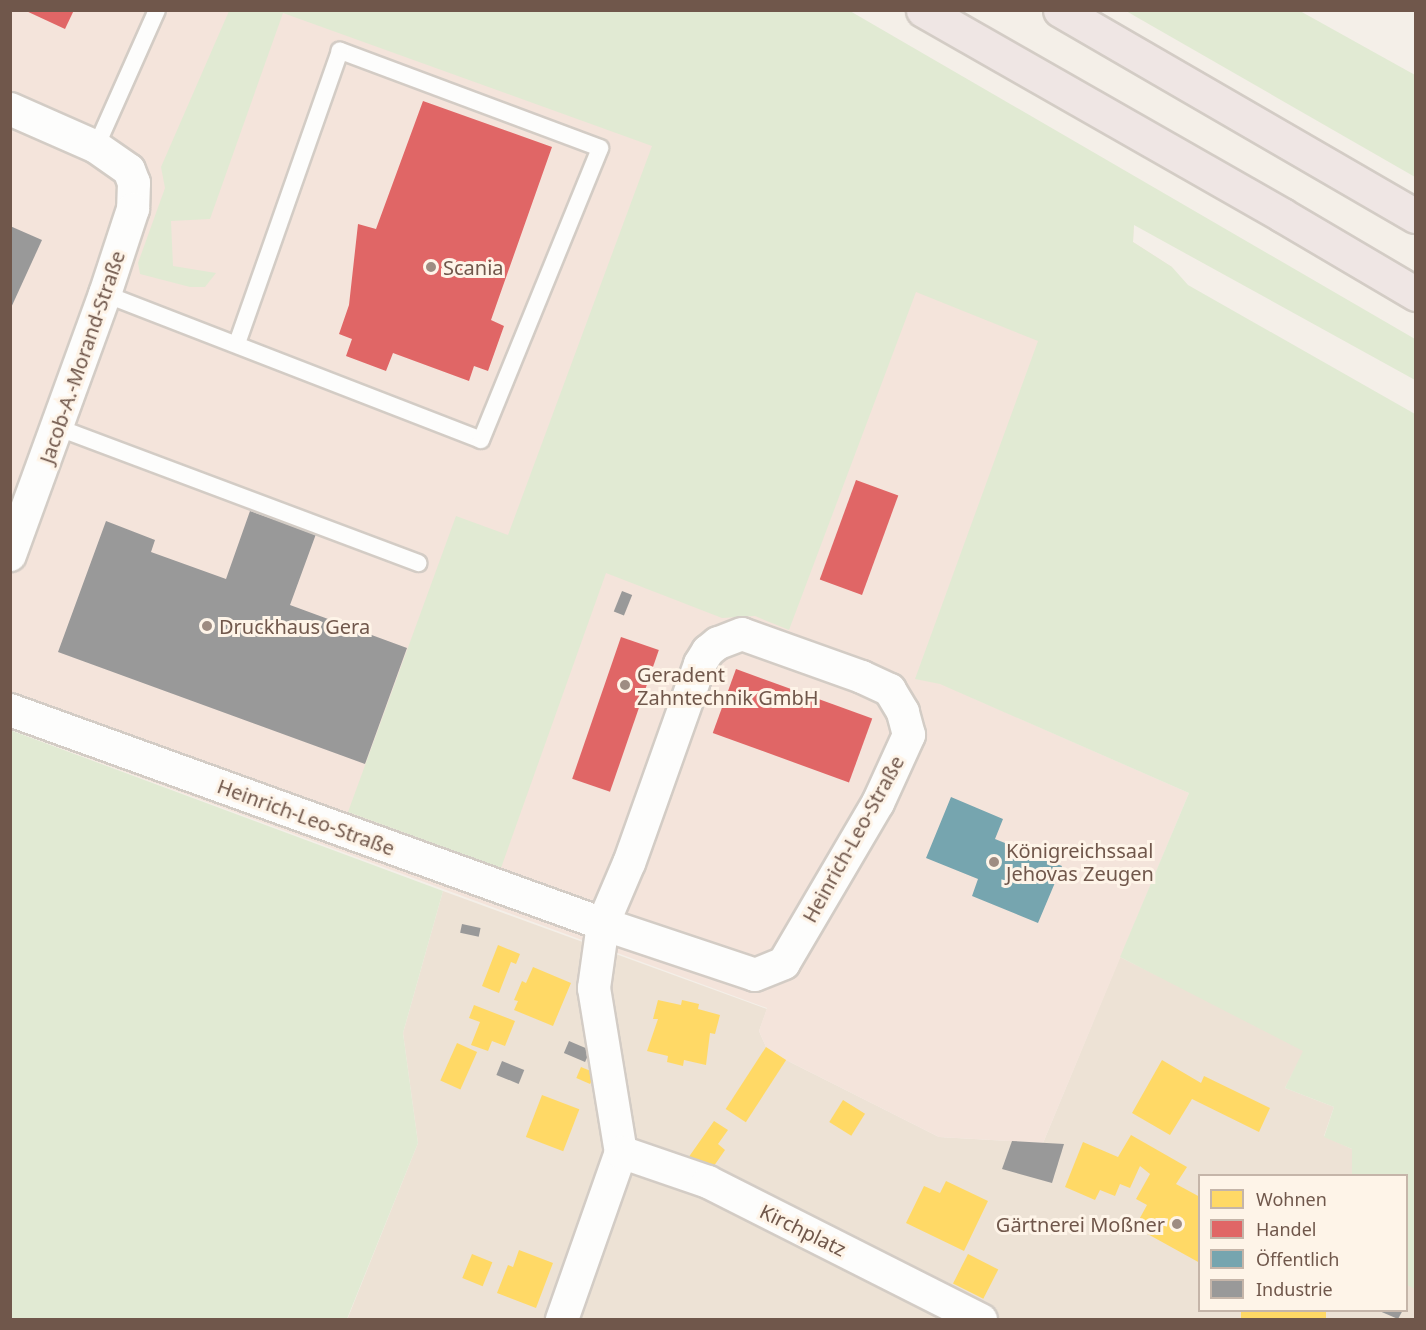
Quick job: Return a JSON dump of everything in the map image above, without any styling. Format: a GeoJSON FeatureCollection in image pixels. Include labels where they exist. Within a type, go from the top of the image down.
{"type":"FeatureCollection","features":[{"type":"Feature","properties":{"kind":"highway"},"geometry":{"type":"LineString","coordinates":[[923,10],[1416,294]]}},
{"type":"Feature","properties":{"kind":"highway"},"geometry":{"type":"LineString","coordinates":[[1060,10],[1416,216]]}},
{"type":"Feature","properties":{"kind":"street"},"geometry":{"type":"LineString","coordinates":[[10,109],[107,154]]}},
{"type":"Feature","properties":{"kind":"street","name":"Jacob-A.-Morand-Straße"},"geometry":{"type":"LineString","coordinates":[[12,543],[59,428],[133,209],[134,183],[129,170],[107,154]]}},
{"type":"Feature","properties":{"kind":"street","name":"Heinrich-Leo-Straße"},"geometry":{"type":"LineString","coordinates":[[10,710],[603,924],[755,975],[784,963],[878,803],[909,735],[903,712],[890,690],[862,677],[742,634],[718,643],[708,651],[700,664],[629,863],[603,924]]}},
{"type":"Feature","properties":{"kind":"street"},"geometry":{"type":"LineString","coordinates":[[562,1320],[621,1152],[594,988],[603,924]]}},
{"type":"Feature","properties":{"kind":"street","name":"Kirchplatz"},"geometry":{"type":"LineString","coordinates":[[621,1152],[708,1182],[981,1320]]}},
{"type":"Feature","properties":{"kind":"lane"},"geometry":{"type":"LineString","coordinates":[[107,154],[157,10]]}},
{"type":"Feature","properties":{"kind":"lane"},"geometry":{"type":"LineString","coordinates":[[105,294],[480,440],[600,148],[340,51],[237,344]]}},
{"type":"Feature","properties":{"kind":"lane"},"geometry":{"type":"LineString","coordinates":[[59,428],[419,563]]}},
{"type":"Feature","properties":{"kind":"shaded area"},"geometry":{"type":"Polygon","coordinates":[[[10,11],[786,11],[1134,224],[1133,242],[1172,267],[973,698],[1189,793],[1043,1143],[939,1137],[786,1060],[766,1047],[759,1031],[767,1008],[11,730],[10,11]]]}},
{"type":"Feature","properties":{"kind":"shaded area"},"geometry":{"type":"Polygon","coordinates":[[[443,891],[767,1009],[759,1031],[766,1047],[786,1060],[939,1137],[1043,1143],[1120,957],[1305,1049],[1285,1088],[1334,1107],[1324,1136],[1352,1149],[1352,1174],[1198,1174],[1198,1312],[1408,1312],[1408,1284],[1416,1288],[1415,1320],[347,1320],[418,1143],[403,1033],[443,891]]]}},
{"type":"Feature","properties":{"kind":"green space"},"geometry":{"type":"Polygon","coordinates":[[[229,11],[850,11],[1415,339],[1415,380],[1134,225],[1133,242],[1172,267],[1188,285],[1415,414],[1415,1289],[1408,1286],[1408,1174],[1352,1174],[1352,1149],[1324,1137],[1334,1107],[1285,1088],[1303,1051],[1120,957],[1189,793],[940,684],[915,679],[1038,341],[916,292],[789,630],[755,616],[722,618],[606,573],[501,868],[348,812],[456,516],[508,535],[652,146],[283,13],[210,219],[171,221],[173,266],[216,273],[205,287],[190,287],[140,274],[138,263],[165,188],[161,167],[229,11]]]}},
{"type":"Feature","properties":{"kind":"green space"},"geometry":{"type":"Polygon","coordinates":[[[1126,11],[1300,11],[1415,75],[1415,177],[1126,11]]]}},
{"type":"Feature","properties":{"kind":"green space"},"geometry":{"type":"Polygon","coordinates":[[[10,730],[443,891],[403,1033],[418,1143],[347,1319],[11,1319],[10,730]]]}},
{"type":"Feature","properties":{"kind":"building: Wohnen"},"geometry":{"type":"Polygon","coordinates":[[[498,945],[520,954],[516,964],[511,962],[499,993],[482,986],[498,945]]]}},
{"type":"Feature","properties":{"kind":"building: Wohnen"},"geometry":{"type":"Polygon","coordinates":[[[533,967],[571,983],[553,1026],[514,1010],[518,1001],[514,1000],[522,981],[526,983],[533,967]]]}},
{"type":"Feature","properties":{"kind":"building: Wohnen"},"geometry":{"type":"Polygon","coordinates":[[[658,1000],[681,1005],[682,1000],[699,1004],[698,1009],[720,1015],[715,1034],[710,1033],[706,1065],[684,1060],[683,1066],[667,1062],[668,1056],[647,1051],[658,1019],[653,1019],[658,1000]]]}},
{"type":"Feature","properties":{"kind":"building: Wohnen"},"geometry":{"type":"Polygon","coordinates":[[[474,1005],[515,1021],[505,1046],[492,1041],[488,1051],[471,1045],[480,1022],[469,1018],[474,1005]]]}},
{"type":"Feature","properties":{"kind":"building: Wohnen"},"geometry":{"type":"Polygon","coordinates":[[[457,1043],[477,1052],[460,1089],[440,1080],[457,1043]]]}},
{"type":"Feature","properties":{"kind":"building: Wohnen"},"geometry":{"type":"Polygon","coordinates":[[[766,1047],[786,1060],[746,1122],[726,1109],[766,1047]]]}},
{"type":"Feature","properties":{"kind":"building: Wohnen"},"geometry":{"type":"Polygon","coordinates":[[[1162,1060],[1201,1083],[1204,1076],[1270,1108],[1259,1132],[1192,1099],[1170,1135],[1132,1113],[1162,1060]]]}},
{"type":"Feature","properties":{"kind":"building: Wohnen"},"geometry":{"type":"Polygon","coordinates":[[[581,1067],[595,1073],[590,1084],[576,1078],[581,1067]]]}},
{"type":"Feature","properties":{"kind":"building: Wohnen"},"geometry":{"type":"Polygon","coordinates":[[[542,1095],[579,1109],[563,1151],[526,1137],[542,1095]]]}},
{"type":"Feature","properties":{"kind":"building: Wohnen"},"geometry":{"type":"Polygon","coordinates":[[[843,1100],[865,1114],[851,1136],[829,1122],[843,1100]]]}},
{"type":"Feature","properties":{"kind":"building: Wohnen"},"geometry":{"type":"Polygon","coordinates":[[[714,1121],[728,1130],[718,1144],[725,1150],[707,1176],[686,1161],[714,1121]]]}},
{"type":"Feature","properties":{"kind":"building: Wohnen"},"geometry":{"type":"Polygon","coordinates":[[[1131,1135],[1187,1167],[1176,1184],[1198,1196],[1198,1262],[1135,1227],[1147,1205],[1136,1199],[1150,1174],[1140,1166],[1130,1188],[1120,1184],[1115,1196],[1100,1190],[1095,1200],[1065,1187],[1083,1142],[1118,1157],[1131,1135]]]}},
{"type":"Feature","properties":{"kind":"building: Wohnen"},"geometry":{"type":"Polygon","coordinates":[[[946,1181],[988,1201],[964,1251],[906,1223],[924,1186],[940,1193],[946,1181]]]}},
{"type":"Feature","properties":{"kind":"building: Wohnen"},"geometry":{"type":"Polygon","coordinates":[[[519,1250],[553,1263],[536,1308],[497,1293],[508,1265],[513,1267],[519,1250]]]}},
{"type":"Feature","properties":{"kind":"building: Wohnen"},"geometry":{"type":"Polygon","coordinates":[[[472,1254],[492,1262],[483,1286],[462,1278],[472,1254]]]}},
{"type":"Feature","properties":{"kind":"building: Wohnen"},"geometry":{"type":"Polygon","coordinates":[[[968,1254],[998,1269],[983,1299],[953,1283],[968,1254]]]}},
{"type":"Feature","properties":{"kind":"building: Wohnen"},"geometry":{"type":"Polygon","coordinates":[[[1241,1312],[1326,1312],[1326,1320],[1241,1320],[1241,1312]]]}},
{"type":"Feature","properties":{"kind":"building: Handel"},"geometry":{"type":"Polygon","coordinates":[[[24,10],[74,10],[65,29],[24,10]]]}},
{"type":"Feature","properties":{"kind":"building: Handel","name":"Scania"},"geometry":{"type":"Polygon","coordinates":[[[423,101],[552,147],[491,320],[504,326],[488,371],[474,366],[469,381],[393,353],[386,371],[346,356],[352,339],[339,334],[349,305],[358,224],[376,229],[423,101]]]}},
{"type":"Feature","properties":{"kind":"building: Handel"},"geometry":{"type":"Polygon","coordinates":[[[856,480],[898,495],[862,595],[820,580],[856,480]]]}},
{"type":"Feature","properties":{"kind":"building: Handel"},"geometry":{"type":"Polygon","coordinates":[[[621,637],[659,650],[610,792],[572,779],[621,637]]]}},
{"type":"Feature","properties":{"kind":"building: Handel"},"geometry":{"type":"Polygon","coordinates":[[[736,669],[872,719],[849,782],[713,733],[736,669]]]}},
{"type":"Feature","properties":{"kind":"building: Öffentlich","name":"Königreichssaal Jehovas Zeugen"},"geometry":{"type":"Polygon","coordinates":[[[951,797],[1003,819],[995,839],[1062,866],[1038,923],[972,896],[978,879],[926,858],[951,797]]]}},
{"type":"Feature","properties":{"kind":"building: Industrie"},"geometry":{"type":"Polygon","coordinates":[[[10,226],[42,240],[10,310],[10,226]]]}},
{"type":"Feature","properties":{"kind":"building: Industrie","name":"Druckhaus Gera"},"geometry":{"type":"Polygon","coordinates":[[[250,511],[316,534],[290,605],[407,648],[365,764],[58,652],[106,521],[155,540],[151,552],[226,579],[250,511]]]}},
{"type":"Feature","properties":{"kind":"building: Industrie"},"geometry":{"type":"Polygon","coordinates":[[[622,591],[632,595],[624,616],[614,611],[622,591]]]}},
{"type":"Feature","properties":{"kind":"building: Industrie"},"geometry":{"type":"Polygon","coordinates":[[[462,924],[481,928],[479,937],[460,933],[462,924]]]}},
{"type":"Feature","properties":{"kind":"building: Industrie"},"geometry":{"type":"Polygon","coordinates":[[[569,1041],[590,1050],[585,1062],[564,1053],[569,1041]]]}},
{"type":"Feature","properties":{"kind":"building: Industrie"},"geometry":{"type":"Polygon","coordinates":[[[502,1061],[524,1070],[519,1084],[496,1075],[502,1061]]]}},
{"type":"Feature","properties":{"kind":"building: Industrie"},"geometry":{"type":"Polygon","coordinates":[[[1012,1141],[1064,1144],[1052,1183],[1002,1169],[1012,1141]]]}},
{"type":"Feature","properties":{"kind":"building: Industrie"},"geometry":{"type":"Polygon","coordinates":[[[1382,1312],[1402,1312],[1398,1319],[1382,1312]]]}},
{"type":"Feature","properties":{"kind":"place","name":"Scania"},"geometry":{"type":"Point","coordinates":[431,267]}},
{"type":"Feature","properties":{"kind":"place","name":"Druckhaus Gera"},"geometry":{"type":"Point","coordinates":[207,626]}},
{"type":"Feature","properties":{"kind":"place","name":"Geradent Zahntechnik GmbH"},"geometry":{"type":"Point","coordinates":[625,685]}},
{"type":"Feature","properties":{"kind":"place","name":"Königreichssaal Jehovas Zeugen"},"geometry":{"type":"Point","coordinates":[994,862]}},
{"type":"Feature","properties":{"kind":"place","name":"Gärtnerei Moßner"},"geometry":{"type":"Point","coordinates":[1177,1224]}}]}
